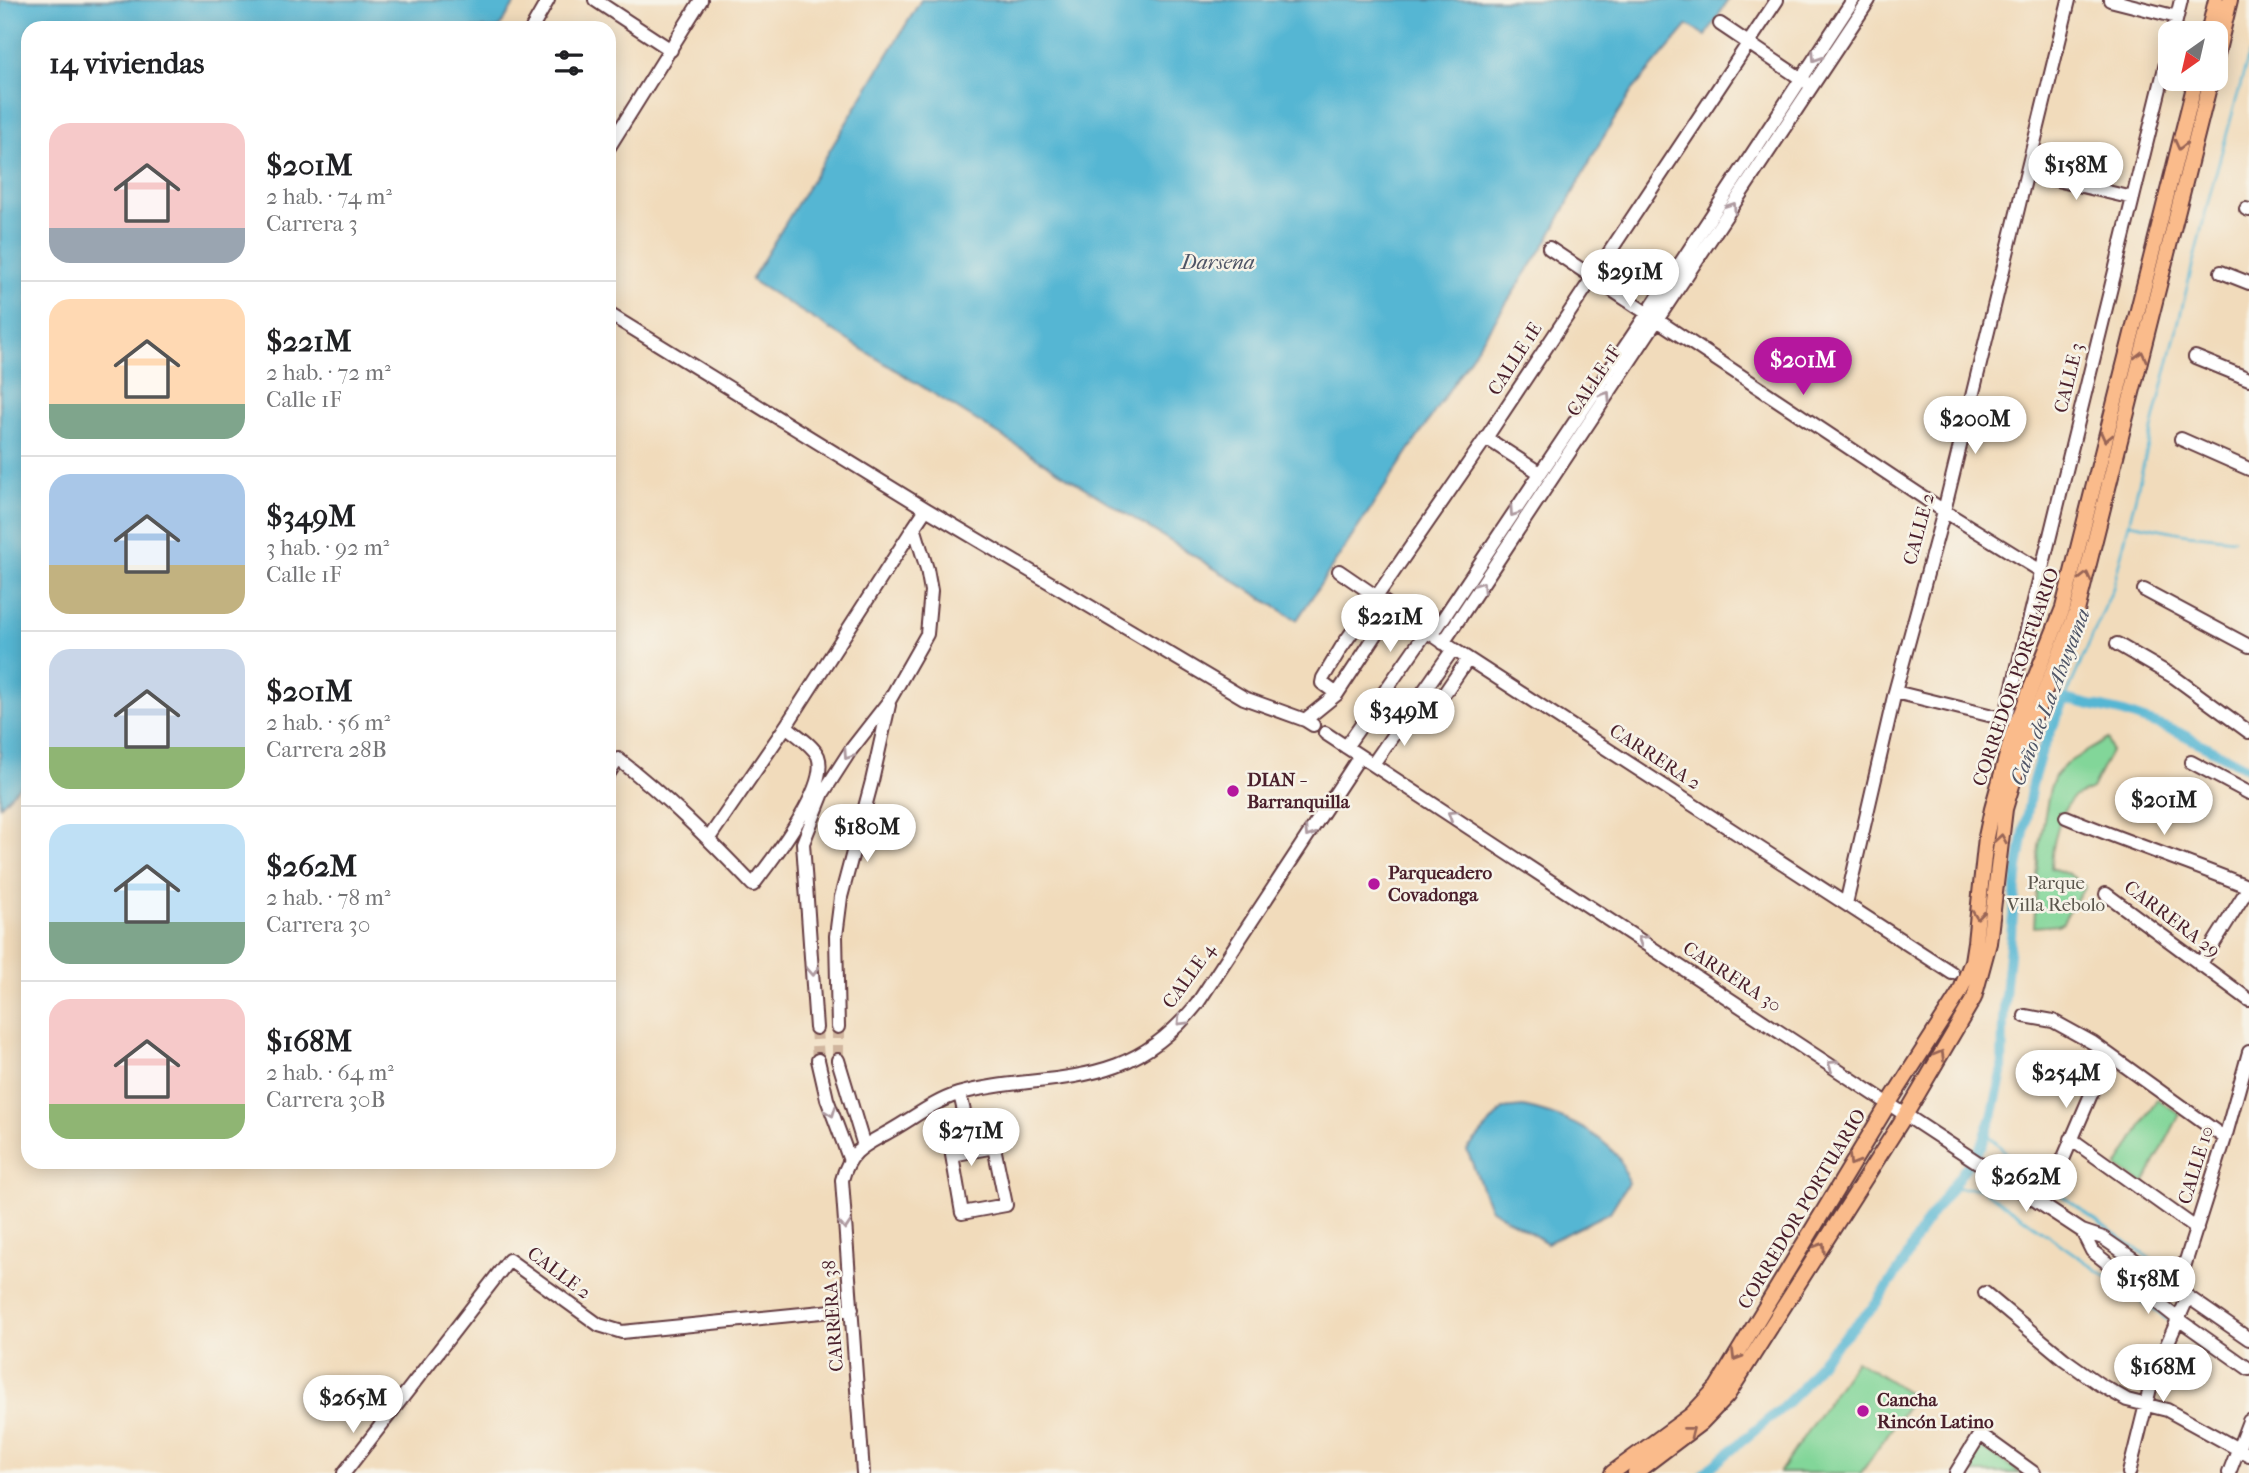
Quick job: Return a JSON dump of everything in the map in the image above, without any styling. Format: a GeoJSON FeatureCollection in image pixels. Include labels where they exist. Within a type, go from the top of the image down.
{"type":"FeatureCollection","features":[{"type":"Feature","properties":{"kind":"main road"},"geometry":{"type":"LineString","coordinates":[[2210,21],[2216,0]]}},
{"type":"Feature","properties":{"kind":"main road"},"geometry":{"type":"LineString","coordinates":[[2225,21],[2230,0]]}},
{"type":"Feature","properties":{"kind":"main road","name":"CORREDOR PORTUARIO"},"geometry":{"type":"LineString","coordinates":[[1612,1473],[1691,1415],[1717,1387],[1889,1103],[1960,992],[1972,961],[1986,837],[2016,726],[2063,608],[2193,91]]}},
{"type":"Feature","properties":{"kind":"main road","name":"CORREDOR PORTUARIO"},"geometry":{"type":"LineString","coordinates":[[1635,1473],[1701,1423],[1727,1396],[1906,1114],[1974,998],[1989,943],[2016,726],[2077,611],[2208,91]]}},
{"type":"Feature","properties":{"kind":"street"},"geometry":{"type":"LineString","coordinates":[[536,21],[548,0]]}},
{"type":"Feature","properties":{"kind":"street"},"geometry":{"type":"LineString","coordinates":[[595,0],[671,50]]}},
{"type":"Feature","properties":{"kind":"street"},"geometry":{"type":"LineString","coordinates":[[616,136],[701,0]]}},
{"type":"Feature","properties":{"kind":"street","name":"CALLE 1E"},"geometry":{"type":"LineString","coordinates":[[1337,694],[1322,683],[1323,678],[1777,0]]}},
{"type":"Feature","properties":{"kind":"street","name":"CALLE 1F"},"geometry":{"type":"LineString","coordinates":[[1807,82],[1853,0]]}},
{"type":"Feature","properties":{"kind":"street","name":"CALLE 1F"},"geometry":{"type":"LineString","coordinates":[[1346,747],[1375,704],[1439,640],[1807,82],[1869,0]]}},
{"type":"Feature","properties":{"kind":"street","name":"CALLE 2"},"geometry":{"type":"LineString","coordinates":[[1846,904],[1895,692],[1944,511],[2069,0]]}},
{"type":"Feature","properties":{"kind":"street"},"geometry":{"type":"LineString","coordinates":[[2110,0],[2177,17]]}},
{"type":"Feature","properties":{"kind":"street"},"geometry":{"type":"LineString","coordinates":[[2176,21],[2181,0]]}},
{"type":"Feature","properties":{"kind":"street"},"geometry":{"type":"LineString","coordinates":[[1720,24],[1807,82]]}},
{"type":"Feature","properties":{"kind":"street","name":"CALLE 3"},"geometry":{"type":"LineString","coordinates":[[2016,726],[2041,571],[2159,91]]}},
{"type":"Feature","properties":{"kind":"street"},"geometry":{"type":"LineString","coordinates":[[2026,173],[2133,198]]}},
{"type":"Feature","properties":{"kind":"street"},"geometry":{"type":"LineString","coordinates":[[1549,248],[1944,511],[2041,571]]}},
{"type":"Feature","properties":{"kind":"street"},"geometry":{"type":"LineString","coordinates":[[2221,272],[2249,282]]}},
{"type":"Feature","properties":{"kind":"street"},"geometry":{"type":"LineString","coordinates":[[616,318],[926,509],[1244,698],[1309,723],[1337,694],[1393,609]]}},
{"type":"Feature","properties":{"kind":"street"},"geometry":{"type":"LineString","coordinates":[[2195,357],[2249,379]]}},
{"type":"Feature","properties":{"kind":"street"},"geometry":{"type":"LineString","coordinates":[[1486,438],[1540,473]]}},
{"type":"Feature","properties":{"kind":"street"},"geometry":{"type":"LineString","coordinates":[[2181,439],[2249,469]]}},
{"type":"Feature","properties":{"kind":"street","name":"CALLE 1F"},"geometry":{"type":"LineString","coordinates":[[1373,764],[1401,722],[1439,640],[1540,473],[1557,459]]}},
{"type":"Feature","properties":{"kind":"street"},"geometry":{"type":"LineString","coordinates":[[709,838],[786,726],[926,509]]}},
{"type":"Feature","properties":{"kind":"street"},"geometry":{"type":"LineString","coordinates":[[816,1028],[812,936],[803,843],[823,793],[850,751],[889,701],[928,634],[931,591],[914,527]]}},
{"type":"Feature","properties":{"kind":"street","name":"CARRERA 2"},"geometry":{"type":"LineString","coordinates":[[1339,571],[1439,640],[1952,973]]}},
{"type":"Feature","properties":{"kind":"street"},"geometry":{"type":"LineString","coordinates":[[2144,590],[2249,646]]}},
{"type":"Feature","properties":{"kind":"street"},"geometry":{"type":"LineString","coordinates":[[2117,644],[2175,677],[2249,732]]}},
{"type":"Feature","properties":{"kind":"street"},"geometry":{"type":"LineString","coordinates":[[1429,716],[1468,659]]}},
{"type":"Feature","properties":{"kind":"street"},"geometry":{"type":"LineString","coordinates":[[1895,692],[2016,726]]}},
{"type":"Feature","properties":{"kind":"street"},"geometry":{"type":"LineString","coordinates":[[838,1027],[836,936],[841,897],[872,781],[889,701]]}},
{"type":"Feature","properties":{"kind":"street"},"geometry":{"type":"LineString","coordinates":[[1375,704],[1401,722]]}},
{"type":"Feature","properties":{"kind":"street"},"geometry":{"type":"LineString","coordinates":[[616,762],[618,759],[649,783],[709,838],[753,886],[784,844],[808,803],[820,767],[812,748],[786,726]]}},
{"type":"Feature","properties":{"kind":"street","name":"CARRERA 30"},"geometry":{"type":"LineString","coordinates":[[1325,733],[2082,1231],[2104,1238],[2249,1339]]}},
{"type":"Feature","properties":{"kind":"street","name":"CALLE 4"},"geometry":{"type":"LineString","coordinates":[[849,1158],[864,1146],[950,1097],[1118,1065],[1165,1037],[1197,1004],[1360,756]]}},
{"type":"Feature","properties":{"kind":"street"},"geometry":{"type":"LineString","coordinates":[[2191,762],[2249,793]]}},
{"type":"Feature","properties":{"kind":"street"},"geometry":{"type":"LineString","coordinates":[[2066,817],[2115,838],[2249,887],[2200,965]]}},
{"type":"Feature","properties":{"kind":"street","name":"CARRERA 29"},"geometry":{"type":"LineString","coordinates":[[2106,894],[2249,1000]]}},
{"type":"Feature","properties":{"kind":"street"},"geometry":{"type":"LineString","coordinates":[[2025,1016],[2053,1021],[2093,1043],[2225,1138]]}},
{"type":"Feature","properties":{"kind":"street","name":"CALLE 10"},"geometry":{"type":"LineString","coordinates":[[2177,1289],[2249,1052]]}},
{"type":"Feature","properties":{"kind":"street"},"geometry":{"type":"LineString","coordinates":[[2056,1178],[2108,1055]]}},
{"type":"Feature","properties":{"kind":"street"},"geometry":{"type":"LineString","coordinates":[[818,1060],[827,1100],[849,1158]]}},
{"type":"Feature","properties":{"kind":"street"},"geometry":{"type":"LineString","coordinates":[[838,1060],[864,1146]]}},
{"type":"Feature","properties":{"kind":"street"},"geometry":{"type":"LineString","coordinates":[[960,1094],[973,1151]]}},
{"type":"Feature","properties":{"kind":"street"},"geometry":{"type":"LineString","coordinates":[[2071,1139],[2197,1229]]}},
{"type":"Feature","properties":{"kind":"street"},"geometry":{"type":"LineString","coordinates":[[994,1147],[1006,1205],[962,1213],[952,1155],[973,1151],[994,1147]]}},
{"type":"Feature","properties":{"kind":"street","name":"CARRERA 38"},"geometry":{"type":"LineString","coordinates":[[849,1158],[842,1180],[863,1473]]}},
{"type":"Feature","properties":{"kind":"street","name":"CARRERA 30"},"geometry":{"type":"LineString","coordinates":[[2082,1231],[2092,1251],[2176,1323],[2249,1369]]}},
{"type":"Feature","properties":{"kind":"street","name":"CALLE 2"},"geometry":{"type":"LineString","coordinates":[[344,1473],[509,1259],[592,1321],[622,1332],[852,1309]]}},
{"type":"Feature","properties":{"kind":"street"},"geometry":{"type":"LineString","coordinates":[[1985,1293],[2064,1359],[2099,1384],[2127,1400],[2167,1410],[2244,1452]]}},
{"type":"Feature","properties":{"kind":"street"},"geometry":{"type":"LineString","coordinates":[[2129,1473],[2153,1376],[2188,1297]]}},
{"type":"Feature","properties":{"kind":"street"},"geometry":{"type":"LineString","coordinates":[[2229,1473],[2244,1452],[2249,1422]]}},
{"type":"Feature","properties":{"kind":"street"},"geometry":{"type":"LineString","coordinates":[[1956,1473],[1980,1434],[2034,1473]]}},
{"type":"Feature","properties":{"kind":"green space","name":"Parque Villa Rebolo"},"geometry":{"type":"Polygon","coordinates":[[[2108,739],[2111,751],[2092,789],[2076,796],[2065,809],[2053,851],[2051,868],[2069,874],[2086,887],[2063,922],[2058,925],[2034,927],[2039,846],[2050,788],[2055,776],[2067,763],[2108,739]]]}},
{"type":"Feature","properties":{"kind":"green space"},"geometry":{"type":"Polygon","coordinates":[[[2157,1099],[2180,1114],[2144,1184],[2117,1167],[2157,1099]]]}},
{"type":"Feature","properties":{"kind":"green space","name":"Cancha Rincón Latino"},"geometry":{"type":"Polygon","coordinates":[[[1856,1360],[1914,1396],[1861,1473],[1779,1473],[1856,1360]]]}},
{"type":"Feature","properties":{"kind":"green space"},"geometry":{"type":"Polygon","coordinates":[[[1979,1446],[2021,1473],[1961,1473],[1979,1446]]]}},
{"type":"Feature","properties":{"kind":"water"},"geometry":{"type":"Polygon","coordinates":[[[0,0],[517,0],[504,21],[21,21],[21,784],[0,806],[0,0]]]}},
{"type":"Feature","properties":{"kind":"water","name":"Darsena"},"geometry":{"type":"Polygon","coordinates":[[[921,0],[1728,0],[1706,36],[1688,25],[1632,91],[1598,146],[1548,240],[1297,620],[751,280],[921,0]]]}},
{"type":"Feature","properties":{"kind":"water"},"geometry":{"type":"Polygon","coordinates":[[[1523,1107],[1575,1124],[1599,1138],[1618,1157],[1628,1183],[1610,1212],[1547,1243],[1490,1208],[1467,1150],[1503,1109],[1523,1107]]]}},
{"type":"Feature","properties":{"kind":"waterway","name":"Caño de La Ahuyama"},"geometry":{"type":"LineString","coordinates":[[2065,699],[2113,588],[2210,194],[2249,54]]}},
{"type":"Feature","properties":{"kind":"waterway"},"geometry":{"type":"LineString","coordinates":[[2130,523],[2187,534],[2234,539]]}},
{"type":"Feature","properties":{"kind":"waterway","name":"Caño de La Ahuyama"},"geometry":{"type":"LineString","coordinates":[[1704,1473],[1782,1408],[1800,1390],[1824,1357],[1875,1305],[1903,1264],[1922,1228],[1982,1145],[2002,1073],[2003,1021],[2018,868],[2032,784],[2041,753],[2065,699],[2124,713],[2178,732],[2249,769]]}},
{"type":"Feature","properties":{"kind":"waterway"},"geometry":{"type":"LineString","coordinates":[[1986,1133],[2019,1165],[2177,1278]]}},
{"type":"Feature","properties":{"kind":"waterway"},"geometry":{"type":"LineString","coordinates":[[1952,1188],[1981,1188],[2172,1323]]}},
{"type":"Feature","properties":{"kind":"waterway"},"geometry":{"type":"LineString","coordinates":[[2180,1329],[2249,1377]]}},
{"type":"Feature","properties":{"kind":"tunnel"},"geometry":{"type":"LineString","coordinates":[[838,1027],[838,1060]]}},
{"type":"Feature","properties":{"kind":"tunnel"},"geometry":{"type":"LineString","coordinates":[[816,1028],[818,1060]]}},
{"type":"Feature","properties":{"kind":"place","name":"DIAN - Barranquilla"},"geometry":{"type":"Point","coordinates":[1233,791]}},
{"type":"Feature","properties":{"kind":"place","name":"Parqueadero Covadonga"},"geometry":{"type":"Point","coordinates":[1374,884]}},
{"type":"Feature","properties":{"kind":"place","name":"Cancha Rincón Latino"},"geometry":{"type":"Point","coordinates":[1863,1411]}}]}
